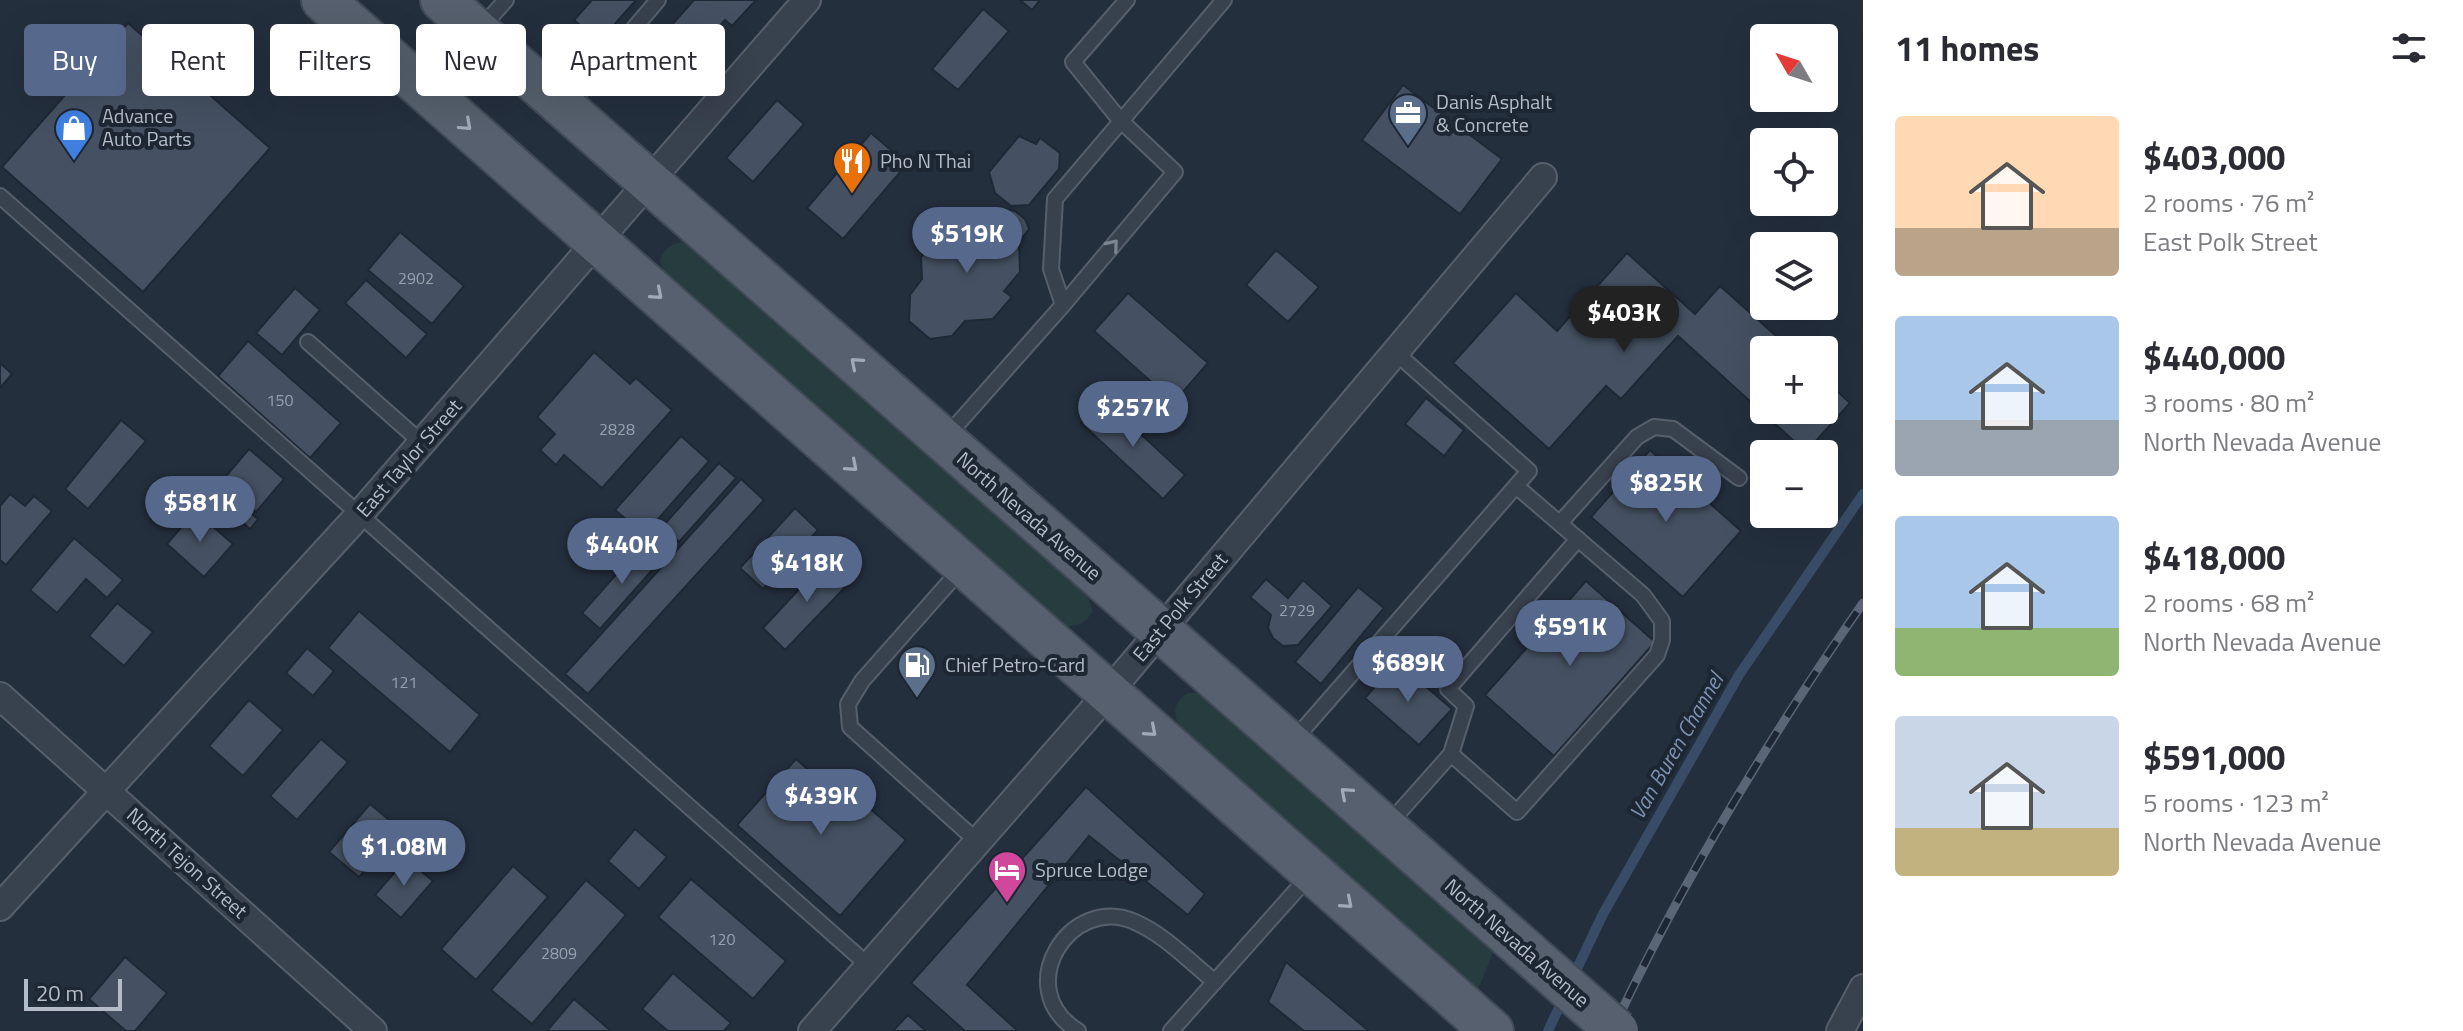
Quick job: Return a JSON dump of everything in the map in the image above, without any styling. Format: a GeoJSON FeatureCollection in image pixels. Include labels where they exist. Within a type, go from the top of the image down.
{"type":"FeatureCollection","features":[{"type":"Feature","properties":{"kind":"main road"},"geometry":{"type":"LineString","coordinates":[[323,0],[1485,1025]]}},
{"type":"Feature","properties":{"kind":"main road","name":"North Nevada Avenue"},"geometry":{"type":"LineString","coordinates":[[442,0],[470,24]]}},
{"type":"Feature","properties":{"kind":"main road","name":"North Nevada Avenue"},"geometry":{"type":"LineString","coordinates":[[526,74],[1617,1031]]}},
{"type":"Feature","properties":{"kind":"street","name":"East Taylor Street"},"geometry":{"type":"LineString","coordinates":[[0,907],[358,516],[807,0]]}},
{"type":"Feature","properties":{"kind":"street","name":"East Polk Street"},"geometry":{"type":"LineString","coordinates":[[812,1031],[1108,693],[1543,177]]}},
{"type":"Feature","properties":{"kind":"street","name":"North Tejon Street"},"geometry":{"type":"LineString","coordinates":[[0,696],[373,1031]]}},
{"type":"Feature","properties":{"kind":"street"},"geometry":{"type":"LineString","coordinates":[[1840,1031],[1863,988]]}},
{"type":"Feature","properties":{"kind":"lane"},"geometry":{"type":"LineString","coordinates":[[484,24],[506,0]]}},
{"type":"Feature","properties":{"kind":"lane"},"geometry":{"type":"LineString","coordinates":[[566,109],[658,0]]}},
{"type":"Feature","properties":{"kind":"lane"},"geometry":{"type":"LineString","coordinates":[[944,440],[1175,172],[1120,120],[1073,62],[1127,0]]}},
{"type":"Feature","properties":{"kind":"lane"},"geometry":{"type":"LineString","coordinates":[[1063,305],[1051,269],[1055,199],[1224,0]]}},
{"type":"Feature","properties":{"kind":"lane"},"geometry":{"type":"LineString","coordinates":[[0,196],[869,966]]}},
{"type":"Feature","properties":{"kind":"lane"},"geometry":{"type":"LineString","coordinates":[[308,342],[422,443]]}},
{"type":"Feature","properties":{"kind":"lane"},"geometry":{"type":"LineString","coordinates":[[1290,744],[1529,471],[1395,352]]}},
{"type":"Feature","properties":{"kind":"lane"},"geometry":{"type":"LineString","coordinates":[[1560,523],[1637,437],[1654,427],[1673,429],[1739,478]]}},
{"type":"Feature","properties":{"kind":"lane"},"geometry":{"type":"LineString","coordinates":[[1451,754],[1517,812],[1657,655],[1662,640],[1662,621],[1643,595],[1516,486]]}},
{"type":"Feature","properties":{"kind":"lane"},"geometry":{"type":"LineString","coordinates":[[1385,828],[1451,754],[1466,706],[1448,689],[1578,539]]}},
{"type":"Feature","properties":{"kind":"lane"},"geometry":{"type":"LineString","coordinates":[[964,565],[862,681],[848,704],[850,727],[978,842]]}},
{"type":"Feature","properties":{"kind":"lane"},"geometry":{"type":"LineString","coordinates":[[1171,1031],[1312,873]]}},
{"type":"Feature","properties":{"kind":"lane"},"geometry":{"type":"LineString","coordinates":[[1078,1031],[1065,1023],[1046,990],[1052,956],[1070,932],[1099,917],[1133,921],[1164,940],[1215,982]]}},
{"type":"Feature","properties":{"kind":"green space"},"geometry":{"type":"Polygon","coordinates":[[[681,242],[689,244],[1076,581],[1093,611],[1087,619],[1076,625],[1062,626],[666,277],[660,260],[668,248],[681,242]]]}},
{"type":"Feature","properties":{"kind":"green space"},"geometry":{"type":"Polygon","coordinates":[[[1188,693],[1199,693],[1208,698],[1495,948],[1477,992],[1292,833],[1181,728],[1176,709],[1179,700],[1188,693]]]}},
{"type":"Feature","properties":{"kind":"building"},"geometry":{"type":"Polygon","coordinates":[[[592,0],[636,0],[615,24],[579,24],[574,20],[592,0]]]}},
{"type":"Feature","properties":{"kind":"building"},"geometry":{"type":"Polygon","coordinates":[[[694,0],[756,0],[732,26],[725,20],[721,24],[673,24],[694,0]]]}},
{"type":"Feature","properties":{"kind":"building"},"geometry":{"type":"Polygon","coordinates":[[[1020,0],[1040,0],[1032,10],[1020,0]]]}},
{"type":"Feature","properties":{"kind":"building"},"geometry":{"type":"Polygon","coordinates":[[[983,9],[1009,31],[958,90],[932,69],[983,9]]]}},
{"type":"Feature","properties":{"kind":"building"},"geometry":{"type":"Polygon","coordinates":[[[128,23],[142,35],[142,96],[211,96],[270,148],[143,292],[2,167],[64,96],[126,96],[128,23]]]}},
{"type":"Feature","properties":{"kind":"building"},"geometry":{"type":"Polygon","coordinates":[[[1403,85],[1502,159],[1460,214],[1362,140],[1403,85]]]}},
{"type":"Feature","properties":{"kind":"building"},"geometry":{"type":"Polygon","coordinates":[[[777,100],[804,124],[753,182],[726,158],[777,100]]]}},
{"type":"Feature","properties":{"kind":"building"},"geometry":{"type":"Polygon","coordinates":[[[871,133],[907,164],[843,239],[807,208],[871,133]]]}},
{"type":"Feature","properties":{"kind":"building"},"geometry":{"type":"Polygon","coordinates":[[[1019,136],[1036,144],[1040,138],[1060,153],[1059,169],[1029,205],[1011,206],[995,193],[989,172],[1019,136]]]}},
{"type":"Feature","properties":{"kind":"building"},"geometry":{"type":"Polygon","coordinates":[[[1005,209],[1015,211],[1025,219],[1029,229],[1019,242],[1020,272],[1004,291],[1012,297],[993,319],[965,321],[952,336],[930,339],[909,321],[910,295],[922,279],[921,257],[943,230],[964,234],[976,219],[994,223],[1005,209]]]}},
{"type":"Feature","properties":{"kind":"building"},"geometry":{"type":"Polygon","coordinates":[[[400,232],[464,286],[432,324],[368,270],[400,232]]]}},
{"type":"Feature","properties":{"kind":"building"},"geometry":{"type":"Polygon","coordinates":[[[1276,250],[1319,287],[1288,322],[1246,285],[1276,250]]]}},
{"type":"Feature","properties":{"kind":"building"},"geometry":{"type":"Polygon","coordinates":[[[1627,253],[1695,314],[1720,286],[1750,313],[1750,320],[1758,320],[1776,336],[1750,336],[1750,401],[1678,336],[1621,399],[1606,386],[1549,449],[1453,363],[1516,293],[1557,331],[1627,253]]]}},
{"type":"Feature","properties":{"kind":"building"},"geometry":{"type":"Polygon","coordinates":[[[366,280],[427,334],[406,358],[345,303],[366,280]]]}},
{"type":"Feature","properties":{"kind":"building"},"geometry":{"type":"Polygon","coordinates":[[[295,288],[320,310],[282,355],[256,333],[295,288]]]}},
{"type":"Feature","properties":{"kind":"building"},"geometry":{"type":"Polygon","coordinates":[[[1128,293],[1208,363],[1174,402],[1094,331],[1128,293]]]}},
{"type":"Feature","properties":{"kind":"building"},"geometry":{"type":"Polygon","coordinates":[[[248,341],[341,423],[310,458],[218,376],[248,341]]]}},
{"type":"Feature","properties":{"kind":"building"},"geometry":{"type":"Polygon","coordinates":[[[594,352],[630,384],[636,378],[672,410],[602,488],[564,455],[556,465],[540,450],[555,434],[537,417],[594,352]]]}},
{"type":"Feature","properties":{"kind":"building"},"geometry":{"type":"Polygon","coordinates":[[[0,363],[12,374],[0,388],[0,363]]]}},
{"type":"Feature","properties":{"kind":"building"},"geometry":{"type":"Polygon","coordinates":[[[1838,392],[1850,403],[1838,416],[1838,392]]]}},
{"type":"Feature","properties":{"kind":"building"},"geometry":{"type":"Polygon","coordinates":[[[1426,398],[1464,430],[1444,456],[1405,424],[1426,398]]]}},
{"type":"Feature","properties":{"kind":"building"},"geometry":{"type":"Polygon","coordinates":[[[1103,399],[1185,475],[1163,499],[1081,423],[1103,399]]]}},
{"type":"Feature","properties":{"kind":"building"},"geometry":{"type":"Polygon","coordinates":[[[121,420],[146,441],[88,509],[65,489],[121,420]]]}},
{"type":"Feature","properties":{"kind":"building"},"geometry":{"type":"Polygon","coordinates":[[[1775,424],[1831,424],[1817,440],[1793,440],[1775,424]]]}},
{"type":"Feature","properties":{"kind":"building"},"geometry":{"type":"Polygon","coordinates":[[[681,436],[709,461],[644,535],[615,510],[681,436]]]}},
{"type":"Feature","properties":{"kind":"building"},"geometry":{"type":"Polygon","coordinates":[[[249,449],[284,479],[256,512],[221,482],[249,449]]]}},
{"type":"Feature","properties":{"kind":"building"},"geometry":{"type":"Polygon","coordinates":[[[1650,450],[1741,531],[1683,597],[1591,517],[1650,450]]]}},
{"type":"Feature","properties":{"kind":"building"},"geometry":{"type":"Polygon","coordinates":[[[719,463],[736,478],[679,542],[663,526],[719,463]]]}},
{"type":"Feature","properties":{"kind":"building"},"geometry":{"type":"Polygon","coordinates":[[[741,479],[764,500],[588,694],[565,674],[741,479]]]}},
{"type":"Feature","properties":{"kind":"building"},"geometry":{"type":"Polygon","coordinates":[[[10,494],[25,506],[34,496],[52,511],[6,565],[0,560],[0,506],[10,494]]]}},
{"type":"Feature","properties":{"kind":"building"},"geometry":{"type":"Polygon","coordinates":[[[235,500],[258,519],[250,529],[227,509],[235,500]]]}},
{"type":"Feature","properties":{"kind":"building"},"geometry":{"type":"Polygon","coordinates":[[[795,508],[818,530],[763,589],[740,568],[795,508]]]}},
{"type":"Feature","properties":{"kind":"building"},"geometry":{"type":"Polygon","coordinates":[[[195,511],[233,544],[204,577],[167,544],[195,511]]]}},
{"type":"Feature","properties":{"kind":"building"},"geometry":{"type":"Polygon","coordinates":[[[74,538],[123,580],[107,598],[86,579],[57,613],[30,590],[74,538]]]}},
{"type":"Feature","properties":{"kind":"building"},"geometry":{"type":"Polygon","coordinates":[[[643,544],[661,560],[600,629],[582,613],[643,544]]]}},
{"type":"Feature","properties":{"kind":"building"},"geometry":{"type":"Polygon","coordinates":[[[828,558],[852,580],[785,650],[763,628],[828,558]]]}},
{"type":"Feature","properties":{"kind":"building"},"geometry":{"type":"Polygon","coordinates":[[[1266,579],[1288,598],[1303,580],[1332,606],[1298,645],[1283,646],[1273,638],[1268,628],[1271,615],[1250,597],[1266,579]]]}},
{"type":"Feature","properties":{"kind":"building"},"geometry":{"type":"Polygon","coordinates":[[[1586,581],[1655,642],[1554,756],[1485,695],[1586,581]]]}},
{"type":"Feature","properties":{"kind":"building"},"geometry":{"type":"Polygon","coordinates":[[[1358,587],[1384,608],[1321,684],[1295,662],[1358,587]]]}},
{"type":"Feature","properties":{"kind":"building"},"geometry":{"type":"Polygon","coordinates":[[[117,603],[153,632],[124,666],[89,636],[117,603]]]}},
{"type":"Feature","properties":{"kind":"building"},"geometry":{"type":"Polygon","coordinates":[[[359,611],[480,715],[450,752],[328,648],[359,611]]]}},
{"type":"Feature","properties":{"kind":"building"},"geometry":{"type":"Polygon","coordinates":[[[307,648],[334,671],[313,696],[286,673],[307,648]]]}},
{"type":"Feature","properties":{"kind":"building"},"geometry":{"type":"Polygon","coordinates":[[[1397,662],[1452,709],[1419,745],[1365,698],[1397,662]]]}},
{"type":"Feature","properties":{"kind":"building"},"geometry":{"type":"Polygon","coordinates":[[[249,700],[283,730],[243,776],[209,746],[249,700]]]}},
{"type":"Feature","properties":{"kind":"building"},"geometry":{"type":"Polygon","coordinates":[[[321,739],[348,762],[297,820],[270,796],[321,739]]]}},
{"type":"Feature","properties":{"kind":"building"},"geometry":{"type":"Polygon","coordinates":[[[796,759],[859,815],[867,806],[906,840],[840,916],[737,825],[796,759]]]}},
{"type":"Feature","properties":{"kind":"building","name":"Spruce Lodge"},"geometry":{"type":"Polygon","coordinates":[[[1086,787],[1205,894],[1188,915],[1089,836],[967,985],[1018,1031],[965,1031],[911,983],[1086,787]]]}},
{"type":"Feature","properties":{"kind":"building"},"geometry":{"type":"Polygon","coordinates":[[[370,804],[400,829],[359,877],[329,852],[370,804]]]}},
{"type":"Feature","properties":{"kind":"building"},"geometry":{"type":"Polygon","coordinates":[[[635,829],[667,857],[639,889],[608,861],[635,829]]]}},
{"type":"Feature","properties":{"kind":"building"},"geometry":{"type":"Polygon","coordinates":[[[406,859],[433,881],[401,918],[375,895],[406,859]]]}},
{"type":"Feature","properties":{"kind":"building"},"geometry":{"type":"Polygon","coordinates":[[[513,866],[548,897],[476,980],[441,949],[513,866]]]}},
{"type":"Feature","properties":{"kind":"building"},"geometry":{"type":"Polygon","coordinates":[[[691,879],[786,961],[753,999],[658,917],[691,879]]]}},
{"type":"Feature","properties":{"kind":"building"},"geometry":{"type":"Polygon","coordinates":[[[586,880],[626,915],[532,1024],[491,990],[586,880]]]}},
{"type":"Feature","properties":{"kind":"building"},"geometry":{"type":"Polygon","coordinates":[[[125,957],[167,993],[135,1031],[126,1031],[89,999],[125,957]]]}},
{"type":"Feature","properties":{"kind":"building"},"geometry":{"type":"Polygon","coordinates":[[[1286,962],[1369,1031],[1304,1031],[1268,1002],[1286,962]]]}},
{"type":"Feature","properties":{"kind":"building"},"geometry":{"type":"Polygon","coordinates":[[[673,973],[731,1023],[724,1031],[668,1031],[642,1009],[673,973]]]}},
{"type":"Feature","properties":{"kind":"building"},"geometry":{"type":"Polygon","coordinates":[[[574,999],[611,1031],[547,1031],[574,999]]]}},
{"type":"Feature","properties":{"kind":"building"},"geometry":{"type":"Polygon","coordinates":[[[908,1015],[926,1031],[893,1031],[908,1015]]]}},
{"type":"Feature","properties":{"kind":"waterway","name":"Van Buren Channel"},"geometry":{"type":"LineString","coordinates":[[1572,979],[1603,914],[1739,675],[1863,494]]}},
{"type":"Feature","properties":{"kind":"waterway","name":"Van Buren Channel"},"geometry":{"type":"LineString","coordinates":[[1548,1031],[1564,997]]}},
{"type":"Feature","properties":{"kind":"railway"},"geometry":{"type":"LineString","coordinates":[[1612,1031],[1667,920],[1728,812],[1863,603]]}},
{"type":"Feature","properties":{"kind":"place","name":"Danis Asphalt & Concrete"},"geometry":{"type":"Point","coordinates":[1408,147]}},
{"type":"Feature","properties":{"kind":"place","name":"Advance Auto Parts"},"geometry":{"type":"Point","coordinates":[74,162]}},
{"type":"Feature","properties":{"kind":"place","name":"Pho N Thai"},"geometry":{"type":"Point","coordinates":[852,195]}},
{"type":"Feature","properties":{"kind":"place","name":"Chief Petro-Card"},"geometry":{"type":"Point","coordinates":[917,699]}},
{"type":"Feature","properties":{"kind":"place","name":"Spruce Lodge"},"geometry":{"type":"Point","coordinates":[1007,904]}}]}
